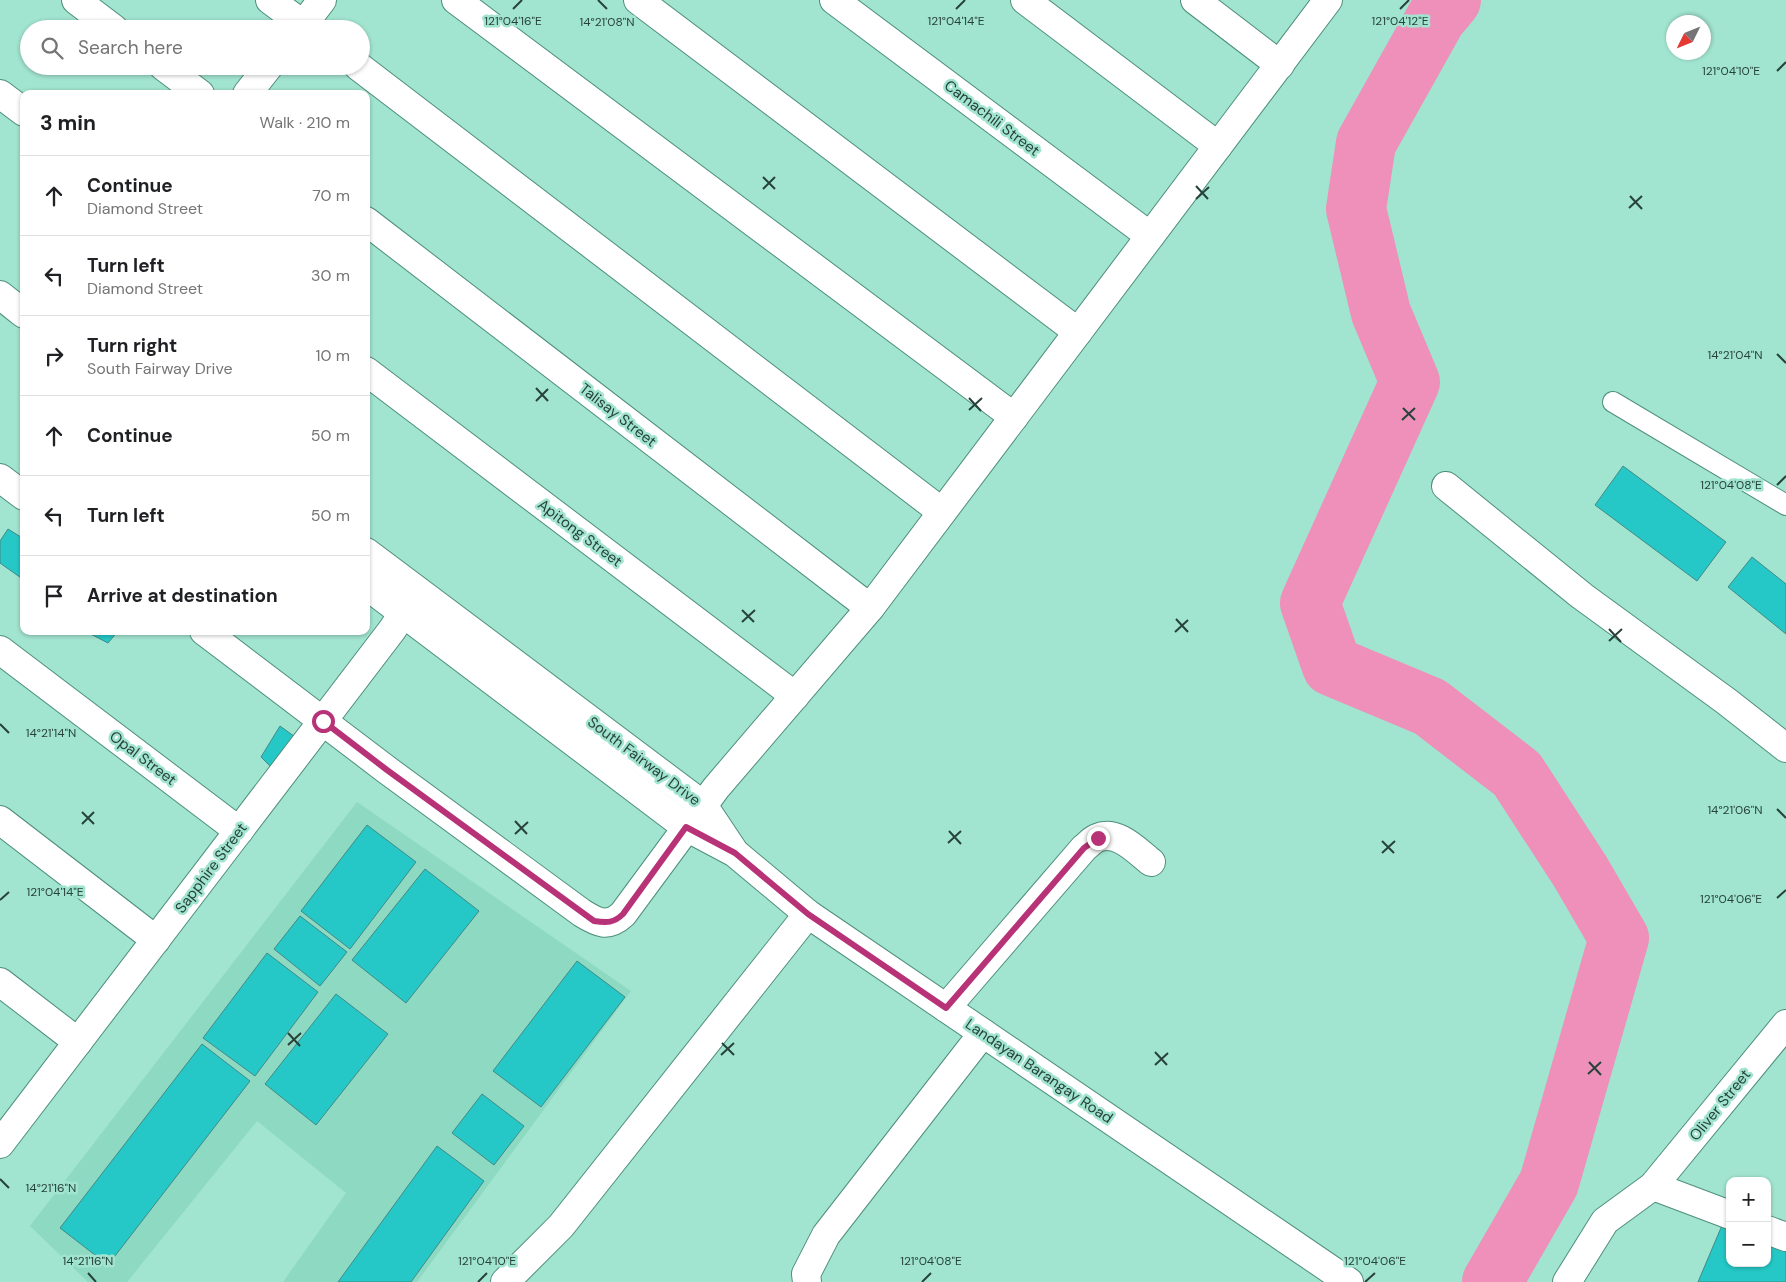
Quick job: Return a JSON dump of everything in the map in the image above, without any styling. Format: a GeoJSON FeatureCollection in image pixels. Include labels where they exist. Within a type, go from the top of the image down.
{"type":"FeatureCollection","features":[{"type":"Feature","properties":{"kind":"street"},"geometry":{"type":"LineString","coordinates":[[76,0],[102,20]]}},
{"type":"Feature","properties":{"kind":"street"},"geometry":{"type":"LineString","coordinates":[[270,0],[295,20]]}},
{"type":"Feature","properties":{"kind":"street"},"geometry":{"type":"LineString","coordinates":[[309,20],[322,0]]}},
{"type":"Feature","properties":{"kind":"street"},"geometry":{"type":"LineString","coordinates":[[456,0],[1014,417]]}},
{"type":"Feature","properties":{"kind":"street"},"geometry":{"type":"LineString","coordinates":[[638,0],[1078,332]]}},
{"type":"Feature","properties":{"kind":"street","name":"Camachili Street"},"geometry":{"type":"LineString","coordinates":[[834,0],[1150,236]]}},
{"type":"Feature","properties":{"kind":"street"},"geometry":{"type":"LineString","coordinates":[[1025,0],[1218,146]]}},
{"type":"Feature","properties":{"kind":"street"},"geometry":{"type":"LineString","coordinates":[[1195,0],[1280,65]]}},
{"type":"Feature","properties":{"kind":"street"},"geometry":{"type":"LineString","coordinates":[[209,635],[395,776],[594,921],[607,923],[616,920],[623,914],[703,805],[870,608],[1328,0]]}},
{"type":"Feature","properties":{"kind":"street"},"geometry":{"type":"LineString","coordinates":[[176,75],[195,90]]}},
{"type":"Feature","properties":{"kind":"street"},"geometry":{"type":"LineString","coordinates":[[250,90],[262,75]]}},
{"type":"Feature","properties":{"kind":"street"},"geometry":{"type":"LineString","coordinates":[[370,75],[942,512]]}},
{"type":"Feature","properties":{"kind":"street"},"geometry":{"type":"LineString","coordinates":[[0,94],[20,109]]}},
{"type":"Feature","properties":{"kind":"street","name":"Talisay Street"},"geometry":{"type":"LineString","coordinates":[[370,224],[870,608]]}},
{"type":"Feature","properties":{"kind":"street"},"geometry":{"type":"LineString","coordinates":[[0,295],[20,311]]}},
{"type":"Feature","properties":{"kind":"street","name":"Apitong Street"},"geometry":{"type":"LineString","coordinates":[[370,373],[794,696]]}},
{"type":"Feature","properties":{"kind":"street"},"geometry":{"type":"LineString","coordinates":[[0,478],[20,493]]}},
{"type":"Feature","properties":{"kind":"street"},"geometry":{"type":"LineString","coordinates":[[1446,486],[1582,596],[1726,701],[1786,748]]}},
{"type":"Feature","properties":{"kind":"street","name":"South Fairway Drive"},"geometry":{"type":"LineString","coordinates":[[370,556],[411,602],[686,827],[735,853]]}},
{"type":"Feature","properties":{"kind":"street","name":"South Fairway Drive"},"geometry":{"type":"LineString","coordinates":[[370,587],[411,602],[703,805],[735,853]]}},
{"type":"Feature","properties":{"kind":"street","name":"Sapphire Street"},"geometry":{"type":"LineString","coordinates":[[0,1144],[323,721],[411,602]]}},
{"type":"Feature","properties":{"kind":"street","name":"Opal Street"},"geometry":{"type":"LineString","coordinates":[[0,650],[239,831]]}},
{"type":"Feature","properties":{"kind":"street"},"geometry":{"type":"LineString","coordinates":[[0,820],[156,940]]}},
{"type":"Feature","properties":{"kind":"street"},"geometry":{"type":"LineString","coordinates":[[946,1008],[1084,848],[1098,838],[1111,836],[1126,843],[1150,862]]}},
{"type":"Feature","properties":{"kind":"street","name":"Landayan Barangay Road"},"geometry":{"type":"LineString","coordinates":[[735,853],[808,914],[1348,1282]]}},
{"type":"Feature","properties":{"kind":"street"},"geometry":{"type":"LineString","coordinates":[[505,1282],[561,1226],[808,914]]}},
{"type":"Feature","properties":{"kind":"street"},"geometry":{"type":"LineString","coordinates":[[0,982],[78,1042]]}},
{"type":"Feature","properties":{"kind":"street","name":"Oliver Street"},"geometry":{"type":"LineString","coordinates":[[1566,1282],[1605,1221],[1653,1186],[1786,1024]]}},
{"type":"Feature","properties":{"kind":"street"},"geometry":{"type":"LineString","coordinates":[[807,1282],[806,1274],[826,1235],[983,1033]]}},
{"type":"Feature","properties":{"kind":"street"},"geometry":{"type":"LineString","coordinates":[[1653,1186],[1726,1213]]}},
{"type":"Feature","properties":{"kind":"street"},"geometry":{"type":"LineString","coordinates":[[1771,1231],[1786,1237]]}},
{"type":"Feature","properties":{"kind":"lane"},"geometry":{"type":"LineString","coordinates":[[1613,402],[1786,505]]}},
{"type":"Feature","properties":{"kind":"shaded area"},"geometry":{"type":"Polygon","coordinates":[[[357,802],[631,991],[417,1282],[283,1282],[346,1193],[257,1121],[127,1282],[88,1282],[30,1226],[357,802]]]}},
{"type":"Feature","properties":{"kind":"building"},"geometry":{"type":"Polygon","coordinates":[[[1623,466],[1726,542],[1697,581],[1595,505],[1623,466]]]}},
{"type":"Feature","properties":{"kind":"building"},"geometry":{"type":"Polygon","coordinates":[[[8,529],[20,536],[20,577],[0,563],[0,541],[8,529]]]}},
{"type":"Feature","properties":{"kind":"building"},"geometry":{"type":"Polygon","coordinates":[[[1752,557],[1786,584],[1786,634],[1728,587],[1752,557]]]}},
{"type":"Feature","properties":{"kind":"building"},"geometry":{"type":"Polygon","coordinates":[[[93,635],[115,635],[108,643],[93,635]]]}},
{"type":"Feature","properties":{"kind":"building"},"geometry":{"type":"Polygon","coordinates":[[[280,726],[302,742],[278,774],[261,757],[280,726]]]}},
{"type":"Feature","properties":{"kind":"building"},"geometry":{"type":"Polygon","coordinates":[[[367,825],[416,862],[350,949],[301,911],[367,825]]]}},
{"type":"Feature","properties":{"kind":"building"},"geometry":{"type":"Polygon","coordinates":[[[425,869],[479,911],[406,1003],[352,960],[425,869]]]}},
{"type":"Feature","properties":{"kind":"building"},"geometry":{"type":"Polygon","coordinates":[[[300,916],[347,952],[320,986],[274,949],[300,916]]]}},
{"type":"Feature","properties":{"kind":"building"},"geometry":{"type":"Polygon","coordinates":[[[267,953],[318,992],[255,1076],[203,1038],[267,953]]]}},
{"type":"Feature","properties":{"kind":"building"},"geometry":{"type":"Polygon","coordinates":[[[577,961],[625,997],[541,1107],[493,1071],[577,961]]]}},
{"type":"Feature","properties":{"kind":"building"},"geometry":{"type":"Polygon","coordinates":[[[336,994],[388,1034],[316,1125],[265,1084],[336,994]]]}},
{"type":"Feature","properties":{"kind":"building"},"geometry":{"type":"Polygon","coordinates":[[[202,1044],[250,1081],[108,1265],[60,1228],[202,1044]]]}},
{"type":"Feature","properties":{"kind":"building"},"geometry":{"type":"Polygon","coordinates":[[[482,1094],[524,1126],[494,1165],[452,1133],[482,1094]]]}},
{"type":"Feature","properties":{"kind":"building"},"geometry":{"type":"Polygon","coordinates":[[[437,1146],[484,1181],[411,1282],[338,1282],[437,1146]]]}},
{"type":"Feature","properties":{"kind":"building"},"geometry":{"type":"Polygon","coordinates":[[[1723,1223],[1726,1224],[1726,1267],[1771,1267],[1771,1244],[1786,1250],[1786,1282],[1698,1282],[1723,1223]]]}},
{"type":"Feature","properties":{"kind":"waterway"},"geometry":{"type":"LineString","coordinates":[[1451,0],[1436,18],[1366,143],[1356,209],[1381,313],[1410,382],[1310,603],[1332,666],[1430,707],[1517,774],[1580,871],[1619,938],[1549,1183],[1492,1282]]}},
{"type":"Feature","properties":{"kind":"route"},"geometry":{"type":"LineString","coordinates":[[323,721],[594,921],[607,923],[616,920],[623,914],[686,827],[735,853],[808,914],[946,1008],[1084,848],[1098,838]]}}]}
